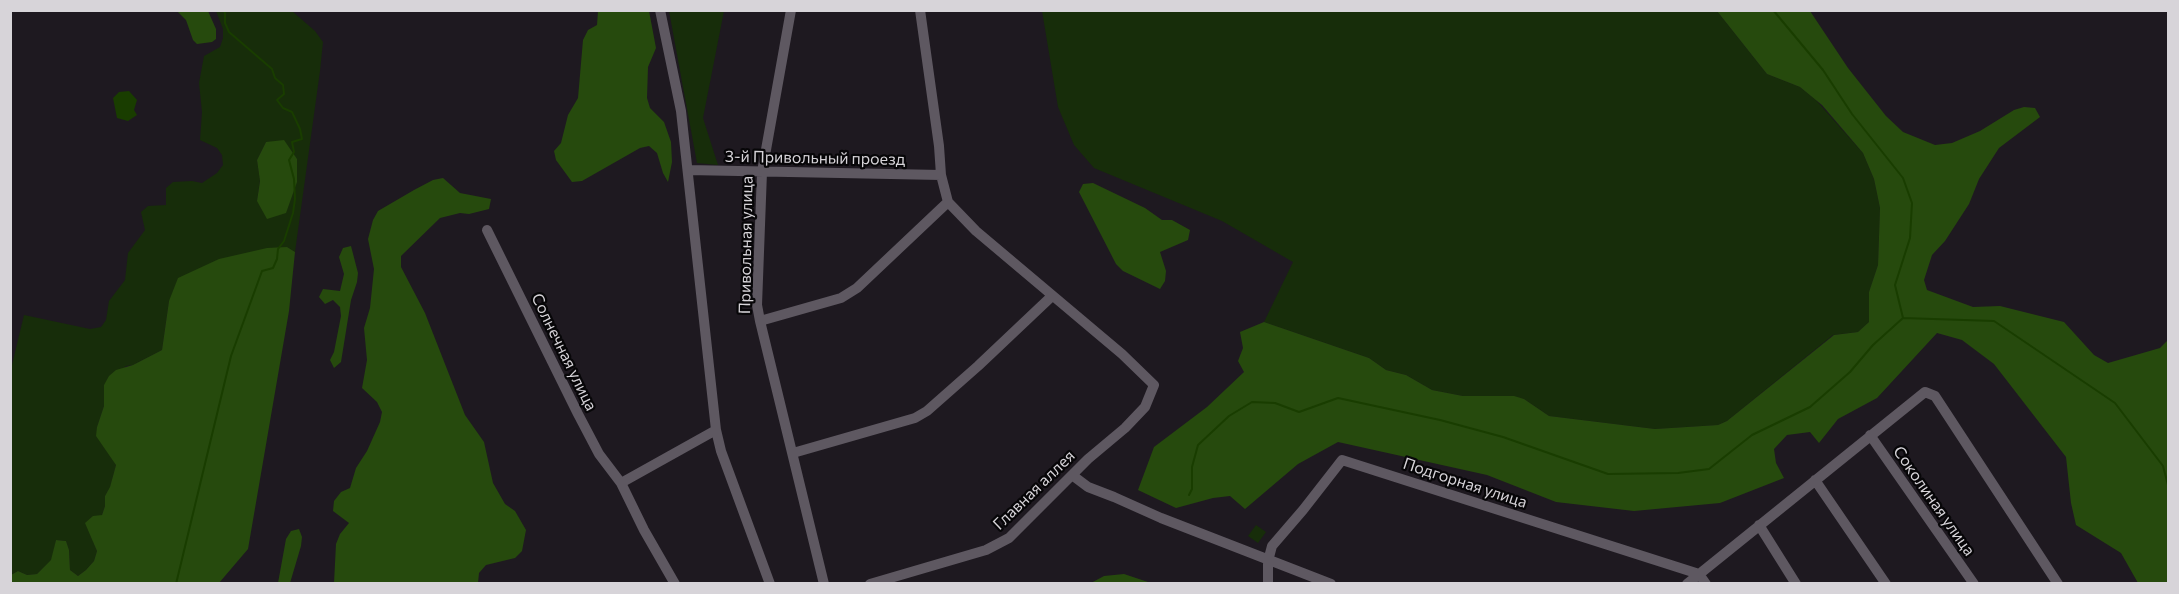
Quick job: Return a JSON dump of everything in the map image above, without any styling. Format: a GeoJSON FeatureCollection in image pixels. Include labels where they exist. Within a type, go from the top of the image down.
{"type":"FeatureCollection","features":[{"type":"Feature","properties":{"kind":"street"},"geometry":{"type":"LineString","coordinates":[[660,10],[681,111],[716,430],[721,451],[770,584]]}},
{"type":"Feature","properties":{"kind":"street","name":"Привольная улица"},"geometry":{"type":"LineString","coordinates":[[791,10],[762,172],[757,305],[824,584]]}},
{"type":"Feature","properties":{"kind":"street"},"geometry":{"type":"LineString","coordinates":[[793,453],[915,418],[927,411],[1052,296],[976,231],[948,202],[941,175],[920,10]]}},
{"type":"Feature","properties":{"kind":"street","name":"3-й Привольный проезд"},"geometry":{"type":"LineString","coordinates":[[688,170],[941,175]]}},
{"type":"Feature","properties":{"kind":"street"},"geometry":{"type":"LineString","coordinates":[[760,321],[841,298],[857,288],[948,202]]}},
{"type":"Feature","properties":{"kind":"street","name":"Солнечная улица"},"geometry":{"type":"LineString","coordinates":[[487,230],[599,454],[621,483],[644,530],[675,584]]}},
{"type":"Feature","properties":{"kind":"street","name":"Главная аллея"},"geometry":{"type":"LineString","coordinates":[[870,584],[986,550],[1009,538],[1145,407],[1154,385],[1122,354],[1052,296]]}},
{"type":"Feature","properties":{"kind":"street"},"geometry":{"type":"LineString","coordinates":[[1687,584],[1925,392],[1935,396],[2058,584]]}},
{"type":"Feature","properties":{"kind":"street"},"geometry":{"type":"LineString","coordinates":[[621,483],[716,430]]}},
{"type":"Feature","properties":{"kind":"street","name":"Соколиная улица"},"geometry":{"type":"LineString","coordinates":[[1870,435],[1974,584]]}},
{"type":"Feature","properties":{"kind":"street","name":"Подгорная улица"},"geometry":{"type":"LineString","coordinates":[[1268,561],[1272,546],[1342,460],[1699,574]]}},
{"type":"Feature","properties":{"kind":"street"},"geometry":{"type":"LineString","coordinates":[[1072,475],[1088,487],[1268,561],[1331,584]]}},
{"type":"Feature","properties":{"kind":"street"},"geometry":{"type":"LineString","coordinates":[[1815,480],[1886,584]]}},
{"type":"Feature","properties":{"kind":"street"},"geometry":{"type":"LineString","coordinates":[[1759,525],[1796,584]]}},
{"type":"Feature","properties":{"kind":"street"},"geometry":{"type":"LineString","coordinates":[[1268,561],[1268,584]]}},
{"type":"Feature","properties":{"kind":"street"},"geometry":{"type":"LineString","coordinates":[[1699,574],[1706,584]]}},
{"type":"Feature","properties":{"kind":"shaded area"},"geometry":{"type":"Polygon","coordinates":[[[177,11],[208,11],[216,29],[216,39],[212,42],[197,44],[193,40],[186,20],[177,11]]]}},
{"type":"Feature","properties":{"kind":"shaded area"},"geometry":{"type":"Polygon","coordinates":[[[216,11],[292,11],[315,31],[323,42],[295,252],[287,247],[169,301],[162,350],[133,365],[126,366],[104,385],[104,406],[97,427],[116,465],[93,541],[97,551],[94,561],[78,576],[70,570],[66,541],[56,540],[52,560],[37,574],[27,575],[18,571],[11,575],[10,373],[24,315],[90,329],[101,327],[106,320],[109,301],[125,280],[128,253],[145,230],[141,212],[148,206],[166,205],[166,188],[173,182],[202,183],[217,173],[223,165],[222,155],[217,148],[200,140],[202,112],[199,83],[204,56],[220,47],[223,29],[216,11]],[[266,142],[257,160],[260,180],[257,201],[297,159],[266,142]]]}},
{"type":"Feature","properties":{"kind":"shaded area"},"geometry":{"type":"Polygon","coordinates":[[[598,11],[649,11],[656,48],[648,67],[647,98],[650,108],[664,122],[671,142],[672,162],[668,182],[657,153],[649,146],[640,148],[582,181],[572,182],[556,160],[554,151],[561,143],[568,115],[578,98],[583,40],[588,30],[597,25],[598,11]]]}},
{"type":"Feature","properties":{"kind":"shaded area"},"geometry":{"type":"Polygon","coordinates":[[[669,11],[724,11],[703,118],[718,165],[697,163],[669,11]]]}},
{"type":"Feature","properties":{"kind":"shaded area"},"geometry":{"type":"Polygon","coordinates":[[[1042,11],[1717,11],[1767,74],[1800,87],[1815,99],[1863,153],[1874,179],[1880,208],[1878,265],[1869,292],[1869,322],[1858,332],[1833,335],[1727,421],[1718,425],[1655,429],[1549,416],[1524,399],[1504,396],[1463,396],[1432,390],[1406,375],[1386,370],[1369,358],[1264,322],[1293,262],[1222,221],[1094,168],[1074,145],[1058,107],[1042,11]]]}},
{"type":"Feature","properties":{"kind":"shaded area"},"geometry":{"type":"Polygon","coordinates":[[[1717,11],[1810,11],[1848,68],[1886,116],[1903,132],[1935,145],[1952,143],[1980,131],[2014,110],[2024,107],[2035,108],[2040,117],[1999,148],[1979,179],[1969,204],[1945,241],[1932,255],[1924,280],[1927,290],[1973,307],[2000,306],[2064,322],[2094,355],[2108,363],[2160,348],[2168,340],[2168,583],[2138,583],[2121,553],[2076,525],[2066,457],[1994,364],[1962,340],[1937,333],[1877,398],[1838,419],[1819,443],[1810,432],[1787,435],[1774,449],[1776,463],[1784,478],[1720,503],[1634,511],[1556,502],[1487,475],[1338,442],[1298,464],[1245,509],[1230,496],[1176,508],[1138,490],[1154,447],[1207,407],[1244,372],[1238,361],[1243,348],[1240,332],[1264,322],[1369,358],[1386,370],[1406,375],[1432,390],[1463,396],[1514,396],[1524,399],[1549,416],[1655,429],[1718,425],[1727,421],[1834,335],[1858,332],[1869,322],[1869,292],[1878,265],[1880,208],[1874,179],[1863,153],[1822,105],[1800,87],[1767,74],[1717,11]]]}},
{"type":"Feature","properties":{"kind":"shaded area"},"geometry":{"type":"Polygon","coordinates":[[[129,91],[137,100],[134,110],[137,115],[128,121],[117,118],[113,98],[119,92],[129,91]]]}},
{"type":"Feature","properties":{"kind":"shaded area"},"geometry":{"type":"Polygon","coordinates":[[[284,140],[297,159],[297,182],[286,213],[267,219],[257,201],[260,181],[257,160],[266,142],[284,140]]]}},
{"type":"Feature","properties":{"kind":"shaded area"},"geometry":{"type":"Polygon","coordinates":[[[443,178],[460,193],[491,199],[489,209],[440,218],[401,256],[401,267],[425,313],[465,415],[484,442],[493,483],[505,504],[515,511],[526,530],[522,551],[515,558],[486,565],[479,573],[478,583],[334,583],[336,544],[340,534],[349,523],[333,511],[334,501],[341,492],[350,488],[356,468],[367,451],[382,412],[377,402],[362,388],[367,360],[364,328],[370,308],[374,269],[368,239],[373,220],[378,211],[433,180],[443,178]]]}},
{"type":"Feature","properties":{"kind":"shaded area"},"geometry":{"type":"Polygon","coordinates":[[[1093,183],[1145,208],[1162,220],[1172,220],[1190,230],[1188,240],[1160,252],[1166,271],[1165,281],[1160,289],[1123,271],[1116,264],[1079,192],[1083,184],[1093,183]]]}},
{"type":"Feature","properties":{"kind":"shaded area"},"geometry":{"type":"Polygon","coordinates":[[[351,246],[358,273],[357,282],[351,300],[341,362],[334,368],[330,360],[334,352],[341,316],[340,307],[333,300],[325,304],[319,297],[323,289],[340,291],[344,274],[339,257],[343,248],[351,246]]]}},
{"type":"Feature","properties":{"kind":"shaded area"},"geometry":{"type":"Polygon","coordinates":[[[287,247],[295,252],[289,311],[248,549],[219,583],[11,583],[11,575],[18,571],[27,575],[37,574],[51,560],[56,540],[66,541],[70,570],[78,576],[94,561],[97,551],[85,523],[93,516],[102,515],[105,496],[116,465],[96,436],[104,406],[104,385],[116,370],[133,365],[162,350],[169,301],[178,278],[219,259],[267,248],[287,247]]]}},
{"type":"Feature","properties":{"kind":"shaded area"},"geometry":{"type":"Polygon","coordinates":[[[1256,525],[1266,532],[1258,543],[1248,536],[1256,525]]]}},
{"type":"Feature","properties":{"kind":"shaded area"},"geometry":{"type":"Polygon","coordinates":[[[299,529],[302,537],[301,546],[290,583],[278,583],[286,539],[291,531],[299,529]]]}},
{"type":"Feature","properties":{"kind":"shaded area"},"geometry":{"type":"Polygon","coordinates":[[[1124,574],[1151,583],[1091,583],[1104,576],[1124,574]]]}},
{"type":"Feature","properties":{"kind":"waterway"},"geometry":{"type":"LineString","coordinates":[[176,584],[231,356],[262,271],[273,268],[293,213],[294,179],[289,160],[294,152],[292,142],[302,139],[292,112],[283,108],[277,100],[284,94],[283,85],[275,78],[272,69],[229,32],[223,10]]}},
{"type":"Feature","properties":{"kind":"waterway"},"geometry":{"type":"LineString","coordinates":[[1773,10],[1823,70],[1852,114],[1903,178],[1912,203],[1910,238],[1895,285],[1903,318]]}},
{"type":"Feature","properties":{"kind":"waterway"},"geometry":{"type":"LineString","coordinates":[[1189,495],[1192,489],[1192,467],[1198,445],[1229,416],[1252,402],[1275,403],[1299,412],[1338,398],[1440,420],[1503,437],[1608,474],[1678,473],[1709,469],[1752,435],[1810,407],[1850,372],[1873,345],[1903,318],[1994,321],[2115,403],[2163,466],[2168,485]]}}]}
